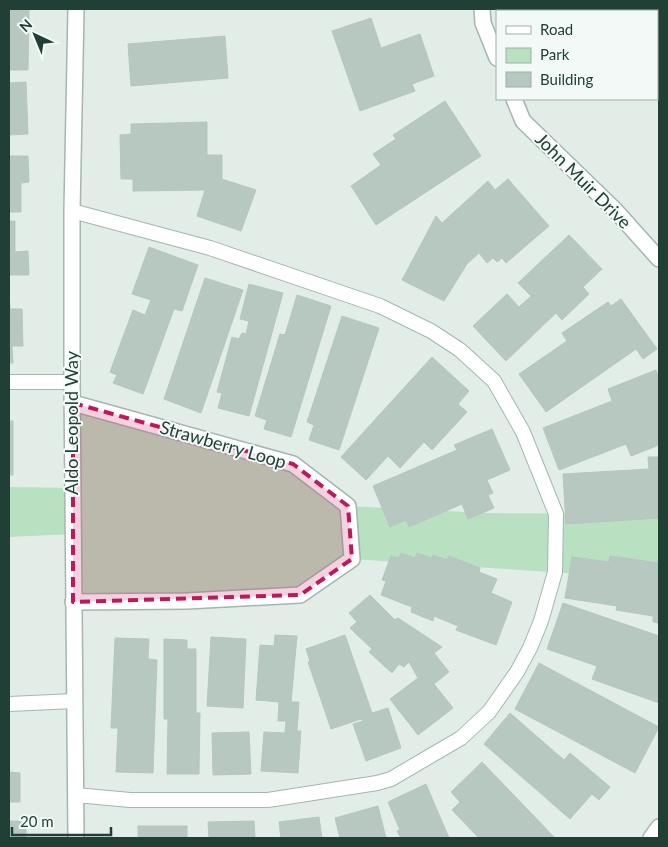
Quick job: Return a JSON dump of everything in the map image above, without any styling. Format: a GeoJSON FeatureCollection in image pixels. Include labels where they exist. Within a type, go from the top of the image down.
{"type":"FeatureCollection","features":[{"type":"Feature","properties":{"kind":"street","name":"Aldo Leopold Way"},"geometry":{"type":"LineString","coordinates":[[76,9],[72,211],[76,838]]}},
{"type":"Feature","properties":{"kind":"street"},"geometry":{"type":"LineString","coordinates":[[482,9],[482,24],[496,56]]}},
{"type":"Feature","properties":{"kind":"street","name":"John Muir Drive"},"geometry":{"type":"LineString","coordinates":[[514,100],[523,121],[615,210],[659,259]]}},
{"type":"Feature","properties":{"kind":"street","name":"Strawberry Loop"},"geometry":{"type":"LineString","coordinates":[[73,403],[293,464],[348,506],[352,559],[300,596],[187,601],[73,602]]}},
{"type":"Feature","properties":{"kind":"street"},"geometry":{"type":"LineString","coordinates":[[651,838],[659,828]]}},
{"type":"Feature","properties":{"kind":"lane"},"geometry":{"type":"LineString","coordinates":[[72,211],[210,248],[380,306],[431,331],[460,350],[494,380],[523,432],[556,514],[555,572],[541,621],[530,648],[517,672],[489,712],[461,738],[435,755],[391,779],[377,783],[268,800],[130,800],[76,795]]}},
{"type":"Feature","properties":{"kind":"lane"},"geometry":{"type":"LineString","coordinates":[[9,382],[72,382]]}},
{"type":"Feature","properties":{"kind":"lane"},"geometry":{"type":"LineString","coordinates":[[9,704],[75,701]]}},
{"type":"Feature","properties":{"kind":"highlighted area"},"geometry":{"type":"Polygon","coordinates":[[[73,403],[293,464],[348,506],[352,559],[300,595],[73,602],[73,403]]]}},
{"type":"Feature","properties":{"kind":"green space"},"geometry":{"type":"Polygon","coordinates":[[[73,403],[293,464],[348,506],[484,513],[659,514],[659,579],[352,559],[300,595],[73,602],[73,534],[9,537],[9,487],[73,488],[73,403]]]}},
{"type":"Feature","properties":{"kind":"building"},"geometry":{"type":"Polygon","coordinates":[[[9,9],[29,9],[28,70],[9,70],[9,9]]]}},
{"type":"Feature","properties":{"kind":"building"},"geometry":{"type":"Polygon","coordinates":[[[522,9],[618,9],[618,10],[522,9]]]}},
{"type":"Feature","properties":{"kind":"building"},"geometry":{"type":"Polygon","coordinates":[[[659,9],[659,99],[658,10],[634,10],[659,9]]]}},
{"type":"Feature","properties":{"kind":"building"},"geometry":{"type":"Polygon","coordinates":[[[371,18],[381,48],[420,34],[434,76],[412,84],[415,91],[360,111],[332,31],[371,18]]]}},
{"type":"Feature","properties":{"kind":"building"},"geometry":{"type":"Polygon","coordinates":[[[225,36],[228,78],[131,86],[128,44],[225,36]]]}},
{"type":"Feature","properties":{"kind":"building"},"geometry":{"type":"Polygon","coordinates":[[[26,82],[28,134],[9,135],[9,83],[26,82]]]}},
{"type":"Feature","properties":{"kind":"building"},"geometry":{"type":"Polygon","coordinates":[[[445,101],[481,156],[376,225],[351,186],[381,165],[373,154],[396,139],[393,135],[445,101]]]}},
{"type":"Feature","properties":{"kind":"building"},"geometry":{"type":"Polygon","coordinates":[[[207,122],[207,155],[222,155],[222,179],[256,190],[241,231],[197,216],[205,190],[133,191],[133,179],[121,179],[120,135],[131,134],[131,124],[207,122]]]}},
{"type":"Feature","properties":{"kind":"building"},"geometry":{"type":"Polygon","coordinates":[[[9,156],[28,156],[29,182],[21,183],[21,212],[9,212],[9,156]]]}},
{"type":"Feature","properties":{"kind":"building"},"geometry":{"type":"Polygon","coordinates":[[[508,179],[549,226],[506,263],[502,258],[497,262],[493,258],[487,263],[479,253],[467,264],[444,301],[402,280],[436,216],[442,223],[488,181],[495,190],[508,179]]]}},
{"type":"Feature","properties":{"kind":"building"},"geometry":{"type":"Polygon","coordinates":[[[9,221],[15,221],[15,252],[28,251],[29,275],[9,275],[9,221]]]}},
{"type":"Feature","properties":{"kind":"building"},"geometry":{"type":"Polygon","coordinates":[[[569,235],[602,269],[583,287],[589,294],[562,320],[556,313],[506,361],[473,326],[507,294],[519,307],[531,296],[518,283],[569,235]]]}},
{"type":"Feature","properties":{"kind":"building"},"geometry":{"type":"Polygon","coordinates":[[[149,247],[198,265],[182,311],[174,309],[143,394],[113,383],[117,375],[110,372],[133,310],[145,315],[151,300],[132,294],[149,247]]]}},
{"type":"Feature","properties":{"kind":"building"},"geometry":{"type":"Polygon","coordinates":[[[205,278],[243,290],[201,413],[164,399],[205,278]]]}},
{"type":"Feature","properties":{"kind":"building"},"geometry":{"type":"Polygon","coordinates":[[[249,284],[283,293],[249,416],[218,408],[222,393],[217,392],[232,337],[239,339],[242,333],[246,334],[249,321],[240,319],[249,284]]]}},
{"type":"Feature","properties":{"kind":"building"},"geometry":{"type":"Polygon","coordinates":[[[9,291],[10,309],[22,309],[23,346],[12,346],[13,363],[9,363],[9,291]]]}},
{"type":"Feature","properties":{"kind":"building"},"geometry":{"type":"Polygon","coordinates":[[[297,295],[331,306],[291,437],[264,429],[267,420],[255,416],[280,334],[285,335],[297,295]]]}},
{"type":"Feature","properties":{"kind":"building"},"geometry":{"type":"Polygon","coordinates":[[[621,299],[657,349],[643,359],[636,349],[546,412],[519,374],[567,341],[562,333],[608,302],[611,306],[621,299]]]}},
{"type":"Feature","properties":{"kind":"building"},"geometry":{"type":"Polygon","coordinates":[[[342,316],[379,328],[339,450],[309,440],[314,425],[307,422],[342,316]]]}},
{"type":"Feature","properties":{"kind":"building"},"geometry":{"type":"Polygon","coordinates":[[[432,357],[469,391],[458,404],[467,412],[432,450],[424,442],[400,468],[388,456],[366,480],[341,457],[432,357]]]}},
{"type":"Feature","properties":{"kind":"building"},"geometry":{"type":"Polygon","coordinates":[[[656,370],[659,378],[659,445],[631,456],[626,444],[559,470],[543,428],[612,401],[608,389],[656,370]]]}},
{"type":"Feature","properties":{"kind":"building"},"geometry":{"type":"Polygon","coordinates":[[[9,421],[13,421],[13,475],[9,475],[9,421]]]}},
{"type":"Feature","properties":{"kind":"building"},"geometry":{"type":"Polygon","coordinates":[[[492,429],[510,470],[487,480],[493,493],[488,495],[494,508],[468,519],[462,504],[409,527],[406,520],[390,527],[373,486],[457,450],[454,445],[492,429]]]}},
{"type":"Feature","properties":{"kind":"building"},"geometry":{"type":"Polygon","coordinates":[[[648,457],[659,457],[659,518],[566,524],[563,474],[649,469],[648,457]]]}},
{"type":"Feature","properties":{"kind":"building"},"geometry":{"type":"Polygon","coordinates":[[[401,553],[415,558],[417,553],[432,558],[433,555],[447,560],[449,556],[480,568],[479,572],[497,579],[491,593],[512,602],[496,645],[456,630],[458,626],[434,616],[433,621],[411,612],[412,607],[381,595],[386,581],[382,580],[391,556],[399,558],[401,553]]]}},
{"type":"Feature","properties":{"kind":"building"},"geometry":{"type":"Polygon","coordinates":[[[610,556],[659,563],[659,623],[653,622],[653,616],[616,610],[617,606],[565,598],[572,557],[609,562],[610,556]]]}},
{"type":"Feature","properties":{"kind":"building"},"geometry":{"type":"Polygon","coordinates":[[[370,595],[395,620],[398,618],[442,647],[434,653],[449,672],[434,684],[453,708],[418,735],[390,699],[418,678],[409,662],[404,667],[399,664],[392,673],[369,652],[372,649],[350,628],[357,622],[349,613],[370,595]]]}},
{"type":"Feature","properties":{"kind":"building"},"geometry":{"type":"Polygon","coordinates":[[[563,603],[659,636],[659,703],[592,679],[597,666],[547,649],[563,603]]]}},
{"type":"Feature","properties":{"kind":"building"},"geometry":{"type":"Polygon","coordinates":[[[275,635],[297,636],[291,702],[299,702],[297,731],[301,731],[298,773],[261,771],[264,732],[285,733],[286,721],[278,721],[279,702],[256,700],[260,645],[274,646],[275,635]]]}},
{"type":"Feature","properties":{"kind":"building"},"geometry":{"type":"Polygon","coordinates":[[[345,635],[372,713],[388,708],[401,748],[366,761],[353,724],[363,721],[361,719],[331,729],[308,662],[310,661],[306,649],[345,635]]]}},
{"type":"Feature","properties":{"kind":"building"},"geometry":{"type":"Polygon","coordinates":[[[211,637],[246,639],[243,708],[207,706],[211,637]]]}},
{"type":"Feature","properties":{"kind":"building"},"geometry":{"type":"Polygon","coordinates":[[[115,638],[149,639],[148,659],[157,660],[153,773],[116,772],[118,728],[111,728],[115,638]]]}},
{"type":"Feature","properties":{"kind":"building"},"geometry":{"type":"Polygon","coordinates":[[[164,639],[187,640],[187,649],[196,649],[196,713],[200,713],[199,774],[167,774],[168,719],[164,719],[164,639]]]}},
{"type":"Feature","properties":{"kind":"building"},"geometry":{"type":"Polygon","coordinates":[[[539,663],[659,727],[635,773],[515,709],[539,663]]]}},
{"type":"Feature","properties":{"kind":"building"},"geometry":{"type":"Polygon","coordinates":[[[510,713],[564,760],[570,753],[610,787],[599,800],[592,794],[570,819],[484,744],[510,713]]]}},
{"type":"Feature","properties":{"kind":"building"},"geometry":{"type":"Polygon","coordinates":[[[249,732],[251,774],[213,775],[212,733],[249,732]]]}},
{"type":"Feature","properties":{"kind":"building"},"geometry":{"type":"Polygon","coordinates":[[[482,762],[555,838],[479,838],[452,810],[460,802],[451,792],[482,762]]]}},
{"type":"Feature","properties":{"kind":"building"},"geometry":{"type":"Polygon","coordinates":[[[9,772],[20,773],[20,802],[9,802],[9,772]]]}},
{"type":"Feature","properties":{"kind":"building"},"geometry":{"type":"Polygon","coordinates":[[[426,784],[449,838],[401,838],[397,831],[400,830],[388,802],[426,784]]]}},
{"type":"Feature","properties":{"kind":"building"},"geometry":{"type":"Polygon","coordinates":[[[378,806],[386,838],[340,838],[335,818],[378,806]]]}},
{"type":"Feature","properties":{"kind":"building"},"geometry":{"type":"Polygon","coordinates":[[[319,817],[322,838],[281,838],[279,822],[319,817]]]}},
{"type":"Feature","properties":{"kind":"building"},"geometry":{"type":"Polygon","coordinates":[[[9,821],[26,821],[26,838],[9,838],[9,821]]]}},
{"type":"Feature","properties":{"kind":"building"},"geometry":{"type":"Polygon","coordinates":[[[254,821],[255,838],[209,838],[208,822],[254,821]]]}},
{"type":"Feature","properties":{"kind":"building"},"geometry":{"type":"Polygon","coordinates":[[[138,826],[187,826],[187,838],[138,838],[138,826]]]}}]}
